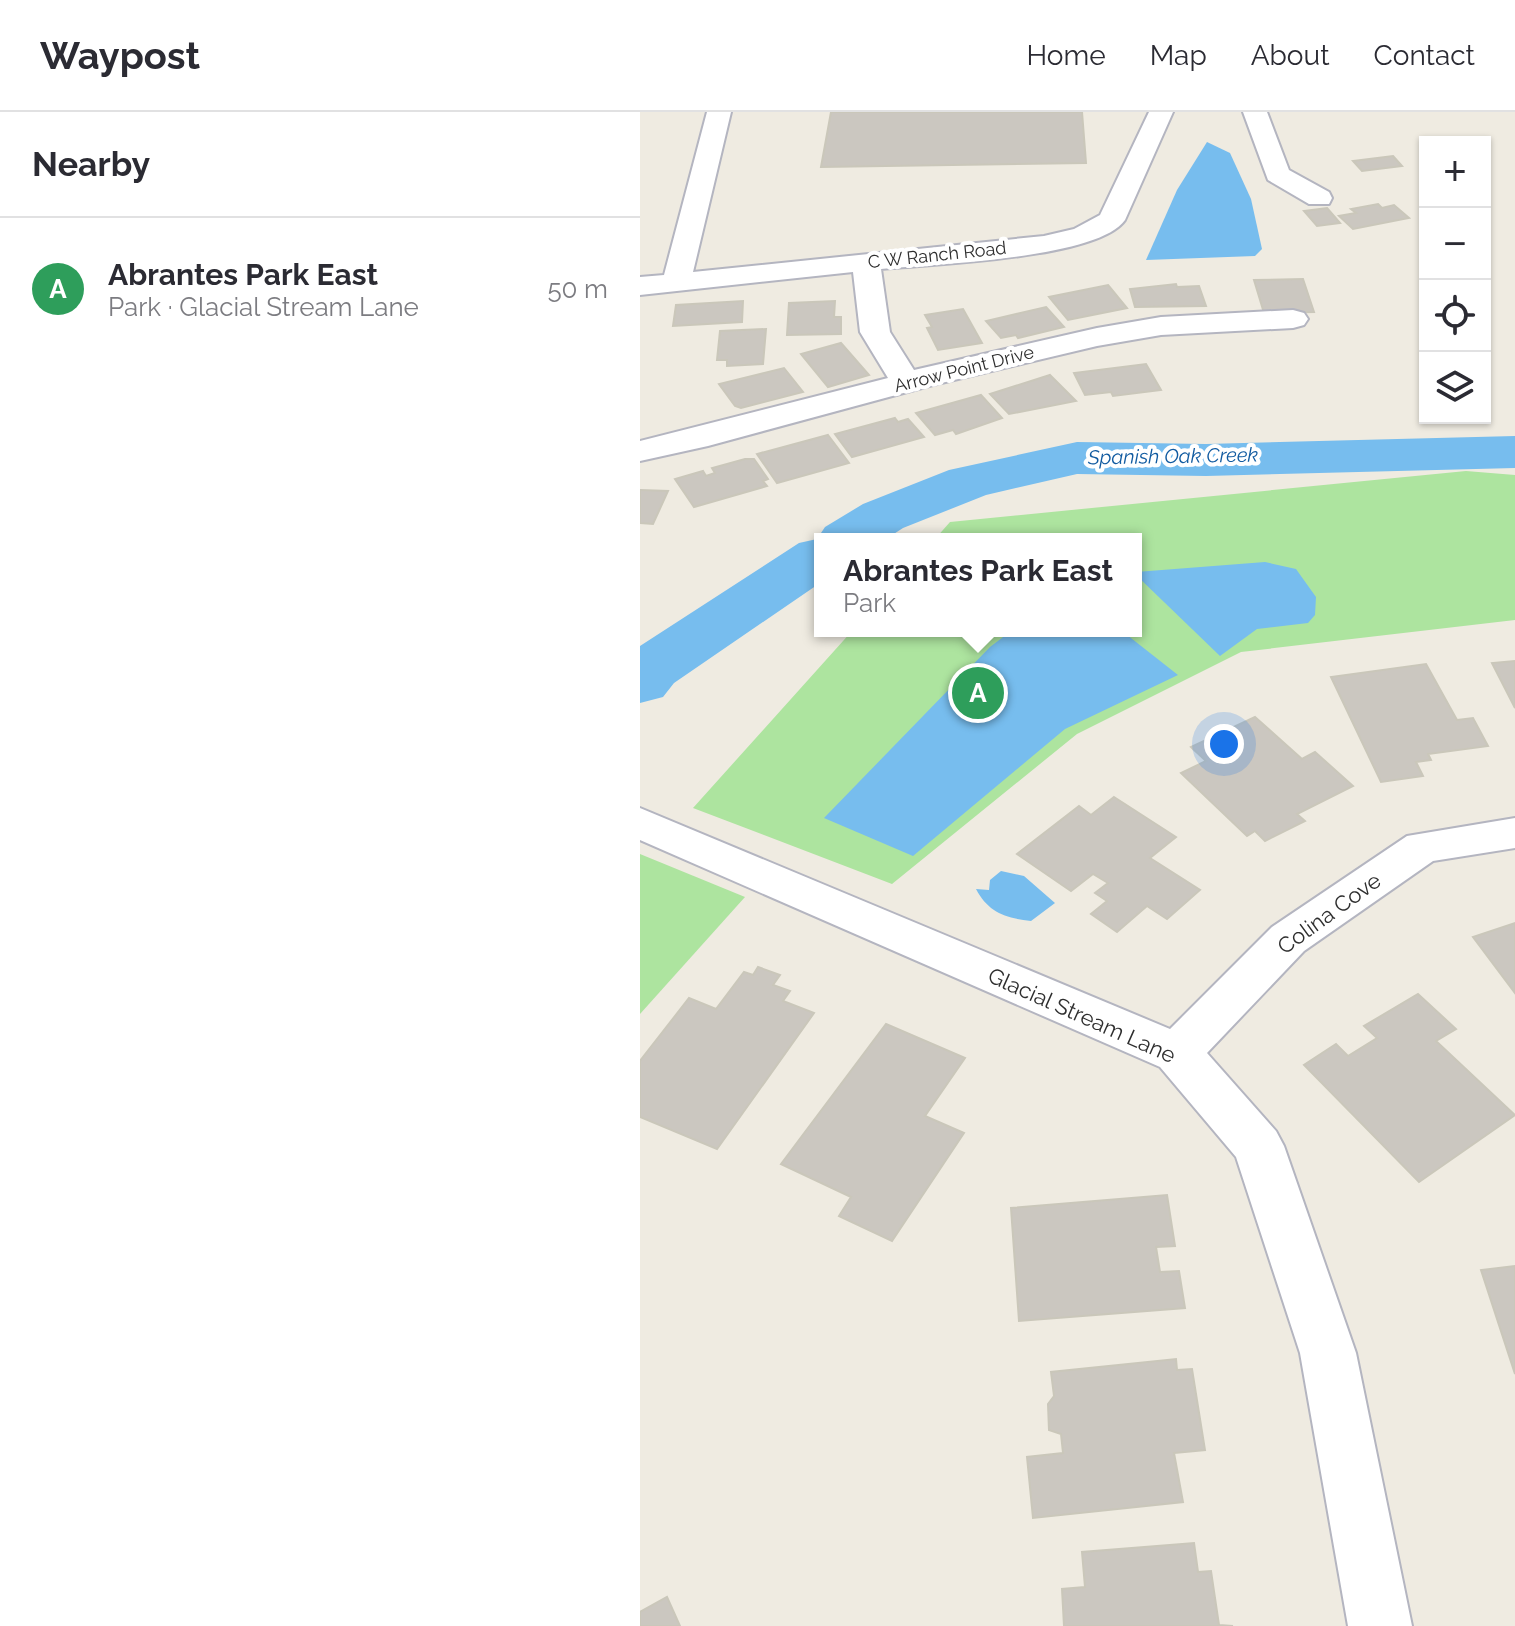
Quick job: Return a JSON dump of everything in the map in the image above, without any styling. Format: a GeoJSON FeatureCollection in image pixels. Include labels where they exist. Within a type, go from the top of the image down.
{"type":"FeatureCollection","features":[{"type":"Feature","properties":{"kind":"street"},"geometry":{"type":"LineString","coordinates":[[676,284],[719,112]]}},
{"type":"Feature","properties":{"kind":"street","name":"C W Ranch Road"},"geometry":{"type":"LineString","coordinates":[[640,286],[1044,244],[1083,236],[1111,220],[1161,112]]}},
{"type":"Feature","properties":{"kind":"street"},"geometry":{"type":"LineString","coordinates":[[1255,112],[1277,174],[1319,198]]}},
{"type":"Feature","properties":{"kind":"street"},"geometry":{"type":"LineString","coordinates":[[866,263],[875,332],[906,382]]}},
{"type":"Feature","properties":{"kind":"street","name":"Arrow Point Drive"},"geometry":{"type":"LineString","coordinates":[[640,451],[696,439],[906,382],[1097,337],[1161,326],[1293,319]]}},
{"type":"Feature","properties":{"kind":"street","name":"Glacial Stream Lane"},"geometry":{"type":"LineString","coordinates":[[640,823],[1177,1053],[1258,1146],[1328,1353],[1380,1626]]}},
{"type":"Feature","properties":{"kind":"street","name":"Colina Cove"},"geometry":{"type":"LineString","coordinates":[[1177,1053],[1288,939],[1422,847],[1515,833]]}},
{"type":"Feature","properties":{"kind":"green space"},"geometry":{"type":"Polygon","coordinates":[[[1466,471],[1515,475],[1515,620],[1241,652],[1077,734],[892,884],[693,808],[847,637],[1142,637],[1142,533],[940,533],[950,522],[1466,471]]]}},
{"type":"Feature","properties":{"kind":"green space"},"geometry":{"type":"Polygon","coordinates":[[[640,854],[745,897],[640,1014],[640,854]]]}},
{"type":"Feature","properties":{"kind":"water"},"geometry":{"type":"Polygon","coordinates":[[[1207,142],[1230,153],[1251,199],[1262,249],[1255,256],[1146,260],[1177,190],[1207,142]]]}},
{"type":"Feature","properties":{"kind":"water"},"geometry":{"type":"Polygon","coordinates":[[[1265,562],[1296,569],[1316,597],[1315,615],[1308,623],[1257,629],[1220,656],[1142,581],[1142,572],[1265,562]]]}},
{"type":"Feature","properties":{"kind":"water"},"geometry":{"type":"Polygon","coordinates":[[[1003,637],[1130,637],[1178,675],[1065,729],[913,856],[824,818],[1003,637]]]}},
{"type":"Feature","properties":{"kind":"water"},"geometry":{"type":"Polygon","coordinates":[[[1001,871],[1024,876],[1055,903],[1031,921],[998,912],[986,903],[976,889],[989,890],[990,880],[1001,871]]]}},
{"type":"Feature","properties":{"kind":"building"},"geometry":{"type":"Polygon","coordinates":[[[831,112],[1082,112],[1086,163],[821,167],[831,112]]]}},
{"type":"Feature","properties":{"kind":"building"},"geometry":{"type":"Polygon","coordinates":[[[1393,156],[1402,166],[1362,171],[1353,161],[1393,156]]]}},
{"type":"Feature","properties":{"kind":"building"},"geometry":{"type":"Polygon","coordinates":[[[1378,204],[1382,208],[1394,205],[1409,218],[1353,229],[1339,216],[1356,213],[1351,209],[1378,204]]]}},
{"type":"Feature","properties":{"kind":"building"},"geometry":{"type":"Polygon","coordinates":[[[1327,208],[1340,223],[1317,226],[1304,211],[1327,208]]]}},
{"type":"Feature","properties":{"kind":"building"},"geometry":{"type":"Polygon","coordinates":[[[1303,279],[1314,312],[1264,313],[1254,280],[1303,279]]]}},
{"type":"Feature","properties":{"kind":"building"},"geometry":{"type":"Polygon","coordinates":[[[1176,284],[1177,287],[1199,286],[1206,306],[1135,307],[1130,289],[1176,284]]]}},
{"type":"Feature","properties":{"kind":"building"},"geometry":{"type":"Polygon","coordinates":[[[1108,285],[1127,308],[1068,320],[1049,297],[1108,285]]]}},
{"type":"Feature","properties":{"kind":"building"},"geometry":{"type":"Polygon","coordinates":[[[743,301],[742,322],[673,326],[676,305],[743,301]]]}},
{"type":"Feature","properties":{"kind":"building"},"geometry":{"type":"Polygon","coordinates":[[[835,301],[834,317],[841,317],[841,334],[787,335],[789,303],[835,301]]]}},
{"type":"Feature","properties":{"kind":"building"},"geometry":{"type":"Polygon","coordinates":[[[1046,307],[1064,327],[1018,338],[1016,335],[1001,338],[986,321],[1046,307]]]}},
{"type":"Feature","properties":{"kind":"building"},"geometry":{"type":"Polygon","coordinates":[[[963,309],[982,343],[938,350],[927,328],[932,327],[925,315],[963,309]]]}},
{"type":"Feature","properties":{"kind":"building"},"geometry":{"type":"Polygon","coordinates":[[[766,329],[763,364],[727,366],[727,360],[717,360],[720,331],[766,329]]]}},
{"type":"Feature","properties":{"kind":"building"},"geometry":{"type":"Polygon","coordinates":[[[841,343],[869,375],[828,387],[801,354],[841,343]]]}},
{"type":"Feature","properties":{"kind":"building"},"geometry":{"type":"Polygon","coordinates":[[[1146,364],[1161,390],[1113,396],[1111,392],[1085,395],[1074,373],[1146,364]]]}},
{"type":"Feature","properties":{"kind":"building"},"geometry":{"type":"Polygon","coordinates":[[[784,368],[803,392],[741,408],[735,406],[719,384],[784,368]]]}},
{"type":"Feature","properties":{"kind":"building"},"geometry":{"type":"Polygon","coordinates":[[[1050,375],[1076,401],[1009,414],[990,394],[1050,375]]]}},
{"type":"Feature","properties":{"kind":"building"},"geometry":{"type":"Polygon","coordinates":[[[981,395],[1002,418],[956,434],[953,430],[935,435],[916,413],[981,395]]]}},
{"type":"Feature","properties":{"kind":"building"},"geometry":{"type":"Polygon","coordinates":[[[895,418],[898,422],[908,419],[924,437],[852,457],[835,434],[895,418]]]}},
{"type":"Feature","properties":{"kind":"building"},"geometry":{"type":"Polygon","coordinates":[[[828,435],[849,463],[777,483],[757,454],[828,435]]]}},
{"type":"Feature","properties":{"kind":"building"},"geometry":{"type":"Polygon","coordinates":[[[754,459],[768,479],[763,481],[767,486],[694,507],[675,479],[703,471],[706,476],[715,473],[712,468],[754,459]]]}},
{"type":"Feature","properties":{"kind":"building"},"geometry":{"type":"Polygon","coordinates":[[[640,490],[668,491],[653,524],[640,523],[640,490]]]}},
{"type":"Feature","properties":{"kind":"building"},"geometry":{"type":"Polygon","coordinates":[[[1515,661],[1515,708],[1492,663],[1515,661]]]}},
{"type":"Feature","properties":{"kind":"building"},"geometry":{"type":"Polygon","coordinates":[[[1426,664],[1457,720],[1473,718],[1488,746],[1428,754],[1431,760],[1416,762],[1423,776],[1381,782],[1331,677],[1426,664]]]}},
{"type":"Feature","properties":{"kind":"building"},"geometry":{"type":"Polygon","coordinates":[[[1255,717],[1302,759],[1315,752],[1353,786],[1297,814],[1305,821],[1265,841],[1255,831],[1247,836],[1181,773],[1206,761],[1191,747],[1255,717]]]}},
{"type":"Feature","properties":{"kind":"building"},"geometry":{"type":"Polygon","coordinates":[[[1114,797],[1176,837],[1150,858],[1200,890],[1167,919],[1147,906],[1117,932],[1091,914],[1107,901],[1095,893],[1108,883],[1093,874],[1071,891],[1017,854],[1079,806],[1091,815],[1114,797]]]}},
{"type":"Feature","properties":{"kind":"building"},"geometry":{"type":"Polygon","coordinates":[[[1515,923],[1515,993],[1473,937],[1515,923]]]}},
{"type":"Feature","properties":{"kind":"building"},"geometry":{"type":"Polygon","coordinates":[[[758,967],[780,975],[773,985],[790,991],[783,1001],[814,1013],[717,1149],[640,1117],[640,1061],[689,998],[716,1009],[744,972],[753,975],[758,967]]]}},
{"type":"Feature","properties":{"kind":"building"},"geometry":{"type":"Polygon","coordinates":[[[1418,994],[1456,1029],[1436,1041],[1515,1115],[1419,1182],[1304,1065],[1336,1044],[1348,1056],[1377,1038],[1364,1026],[1418,994]]]}},
{"type":"Feature","properties":{"kind":"building"},"geometry":{"type":"Polygon","coordinates":[[[886,1024],[965,1058],[925,1116],[964,1133],[892,1241],[839,1216],[851,1197],[781,1164],[886,1024]]]}},
{"type":"Feature","properties":{"kind":"building"},"geometry":{"type":"Polygon","coordinates":[[[1167,1195],[1175,1246],[1156,1247],[1160,1272],[1179,1271],[1185,1308],[1019,1321],[1011,1208],[1167,1195]]]}},
{"type":"Feature","properties":{"kind":"building"},"geometry":{"type":"Polygon","coordinates":[[[1515,1266],[1515,1374],[1481,1270],[1515,1266]]]}},
{"type":"Feature","properties":{"kind":"building"},"geometry":{"type":"Polygon","coordinates":[[[1176,1359],[1177,1370],[1192,1369],[1205,1450],[1174,1453],[1183,1502],[1033,1518],[1027,1457],[1063,1453],[1061,1434],[1049,1430],[1048,1404],[1054,1396],[1051,1372],[1176,1359]]]}},
{"type":"Feature","properties":{"kind":"building"},"geometry":{"type":"Polygon","coordinates":[[[1194,1543],[1198,1572],[1211,1571],[1219,1625],[1233,1626],[1064,1626],[1062,1589],[1085,1587],[1082,1552],[1194,1543]]]}},
{"type":"Feature","properties":{"kind":"building"},"geometry":{"type":"Polygon","coordinates":[[[667,1597],[680,1626],[640,1626],[640,1612],[667,1597]]]}},
{"type":"Feature","properties":{"kind":"waterway","name":"Spanish Oak Creek"},"geometry":{"type":"LineString","coordinates":[[856,533],[883,516],[969,482],[1077,458],[1206,460],[1515,452]]}},
{"type":"Feature","properties":{"kind":"waterway","name":"Spanish Oak Creek"},"geometry":{"type":"LineString","coordinates":[[640,682],[651,668],[814,560]]}},
{"type":"Feature","properties":{"kind":"place","name":"Abrantes Park East"},"geometry":{"type":"Point","coordinates":[978,693]}}]}
